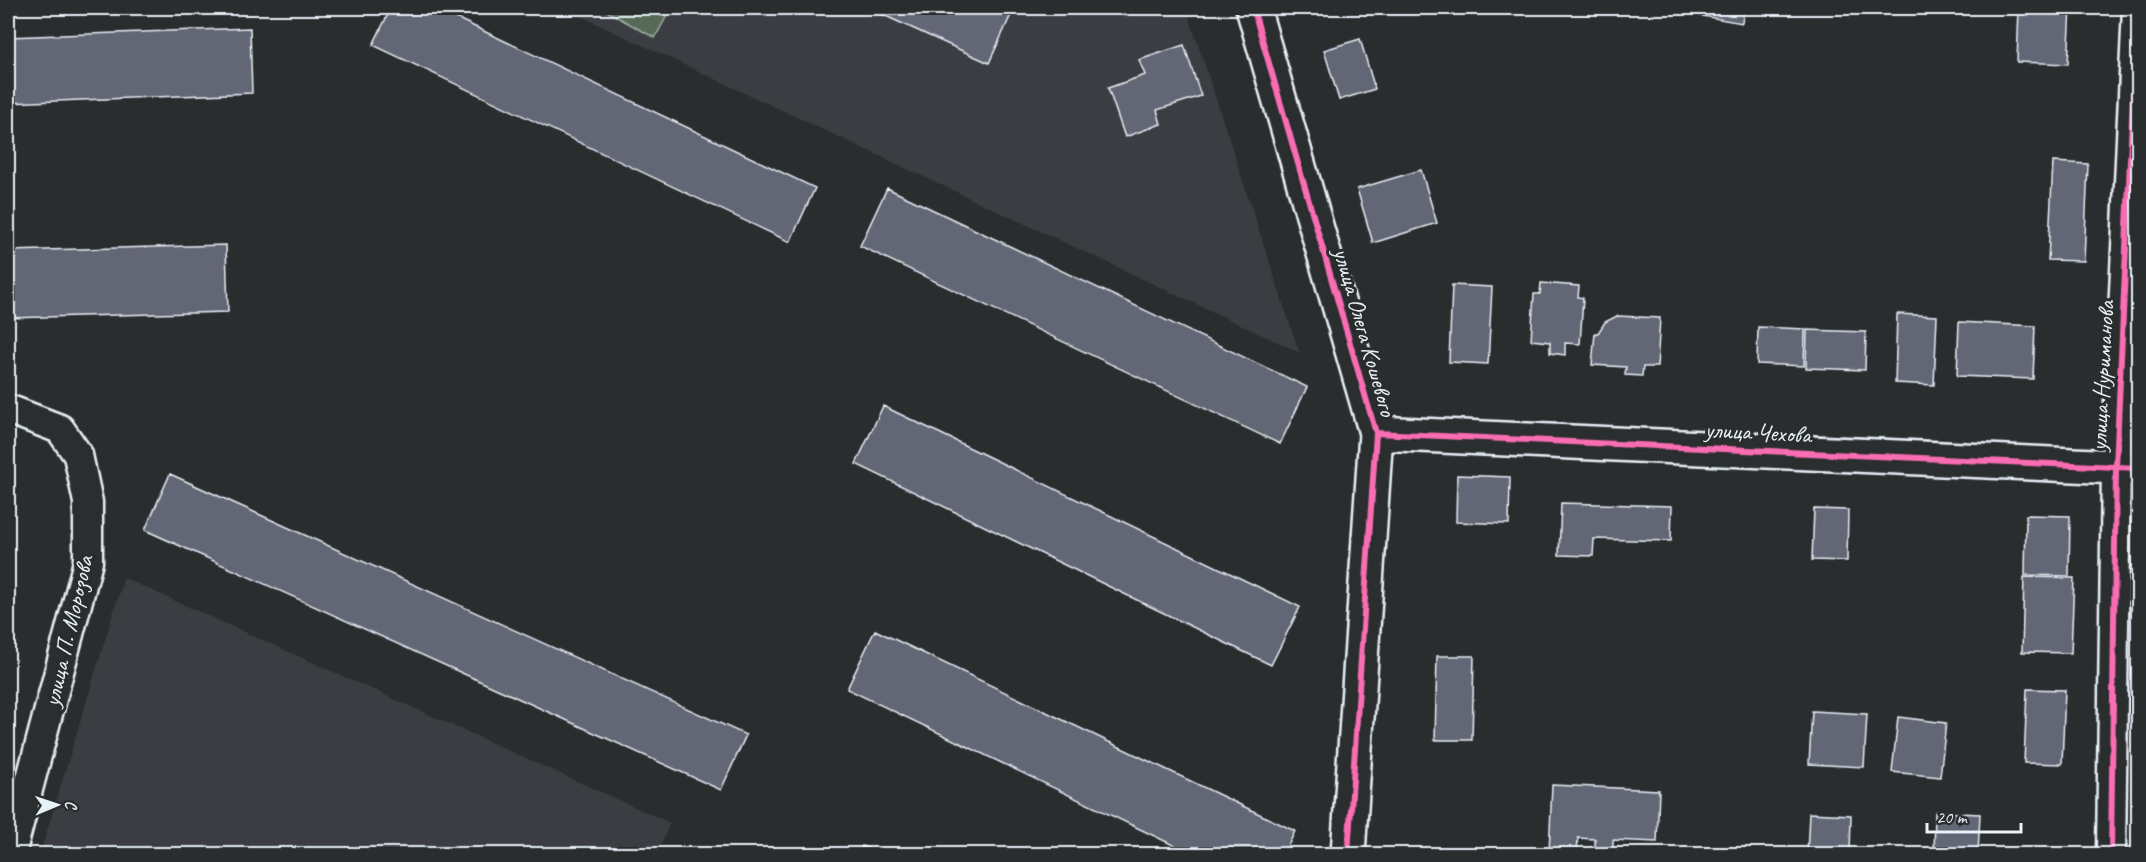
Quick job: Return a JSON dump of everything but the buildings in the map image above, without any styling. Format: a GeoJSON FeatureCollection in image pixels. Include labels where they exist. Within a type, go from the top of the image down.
{"type":"FeatureCollection","features":[{"type":"Feature","properties":{"kind":"street","name":"улица Олега Кошевого"},"geometry":{"type":"LineString","coordinates":[[1253,8],[1376,433],[1348,855]]}},
{"type":"Feature","properties":{"kind":"street","name":"улица Нуриманова"},"geometry":{"type":"LineString","coordinates":[[2111,855],[2127,468],[2137,8]]}},
{"type":"Feature","properties":{"kind":"street","name":"улица П. Морозова"},"geometry":{"type":"LineString","coordinates":[[8,409],[60,429],[78,455],[88,502],[88,562],[11,855]]}},
{"type":"Feature","properties":{"kind":"street","name":"улица Чехова"},"geometry":{"type":"LineString","coordinates":[[1376,433],[2127,468]]}},
{"type":"Feature","properties":{"kind":"shaded area"},"geometry":{"type":"Polygon","coordinates":[[[563,8],[1186,8],[1299,352],[563,8]]]}},
{"type":"Feature","properties":{"kind":"shaded area"},"geometry":{"type":"Polygon","coordinates":[[[124,578],[670,823],[657,854],[40,854],[124,578]]]}},
{"type":"Feature","properties":{"kind":"green space"},"geometry":{"type":"Polygon","coordinates":[[[601,8],[671,8],[655,38],[601,8]]]}},
{"type":"Feature","properties":{"kind":"cycle path"},"geometry":{"type":"LineString","coordinates":[[1253,8],[1376,433],[1348,854]]}},
{"type":"Feature","properties":{"kind":"cycle path"},"geometry":{"type":"LineString","coordinates":[[2111,854],[2116,467],[2137,8]]}},
{"type":"Feature","properties":{"kind":"cycle path"},"geometry":{"type":"LineString","coordinates":[[1376,433],[2138,468]]}}]}
